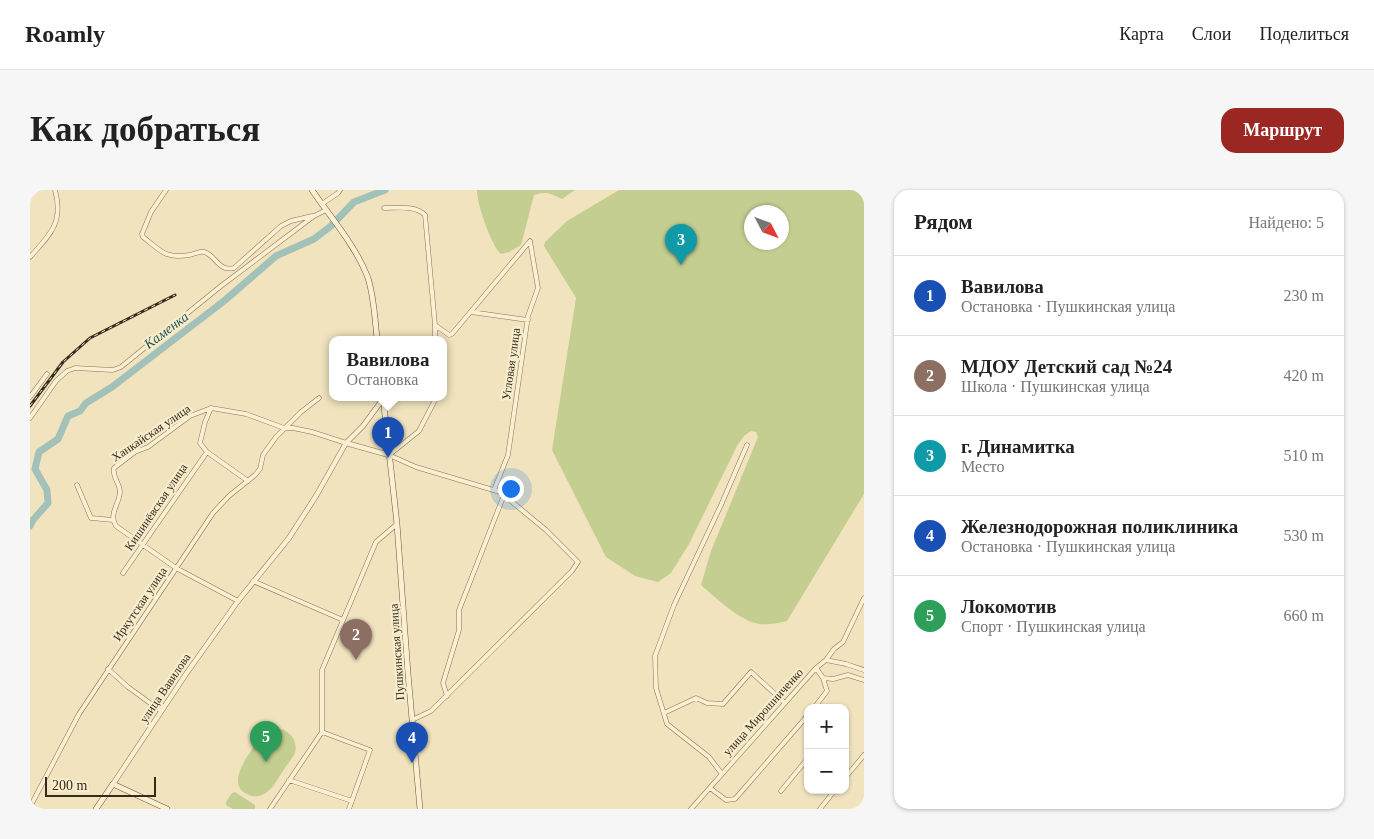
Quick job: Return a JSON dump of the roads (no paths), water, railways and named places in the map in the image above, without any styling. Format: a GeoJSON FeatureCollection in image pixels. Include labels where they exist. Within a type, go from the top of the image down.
{"type":"FeatureCollection","features":[{"type":"Feature","properties":{"kind":"main road"},"geometry":{"type":"LineString","coordinates":[[312,190],[343,235],[368,278],[372,294],[377,336]]}},
{"type":"Feature","properties":{"kind":"main road","name":"Пушкинская улица"},"geometry":{"type":"LineString","coordinates":[[383,401],[398,524],[420,809]]}},
{"type":"Feature","properties":{"kind":"main road"},"geometry":{"type":"LineString","coordinates":[[113,784],[168,809]]}},
{"type":"Feature","properties":{"kind":"main road","name":"улица Вавилова"},"geometry":{"type":"LineString","coordinates":[[96,809],[113,784]]}},
{"type":"Feature","properties":{"kind":"street"},"geometry":{"type":"LineString","coordinates":[[30,258],[55,228],[58,219],[55,190]]}},
{"type":"Feature","properties":{"kind":"street"},"geometry":{"type":"LineString","coordinates":[[166,190],[151,212],[142,234],[143,237],[165,254],[175,257],[202,252],[208,254],[222,266],[229,269],[234,268],[281,226],[291,221],[328,212]]}},
{"type":"Feature","properties":{"kind":"street"},"geometry":{"type":"LineString","coordinates":[[322,204],[340,190]]}},
{"type":"Feature","properties":{"kind":"street"},"geometry":{"type":"LineString","coordinates":[[384,208],[414,209],[425,215],[435,336]]}},
{"type":"Feature","properties":{"kind":"street"},"geometry":{"type":"LineString","coordinates":[[30,418],[56,381],[67,370],[75,368],[113,370],[121,366],[221,286],[314,216]]}},
{"type":"Feature","properties":{"kind":"street","name":"Угловая улица"},"geometry":{"type":"LineString","coordinates":[[470,312],[530,241],[538,288],[528,320],[508,455],[494,490]]}},
{"type":"Feature","properties":{"kind":"street"},"geometry":{"type":"LineString","coordinates":[[435,325],[451,335],[470,312],[528,320]]}},
{"type":"Feature","properties":{"kind":"street"},"geometry":{"type":"LineString","coordinates":[[30,397],[47,374]]}},
{"type":"Feature","properties":{"kind":"street","name":"Иркутская улица"},"geometry":{"type":"LineString","coordinates":[[30,807],[79,714],[214,513],[229,496],[248,481],[260,468],[263,455],[269,445],[284,428],[320,398]]}},
{"type":"Feature","properties":{"kind":"street","name":"улица Вавилова"},"geometry":{"type":"LineString","coordinates":[[113,784],[161,711],[253,580],[289,538],[316,496],[346,443],[363,426],[381,401]]}},
{"type":"Feature","properties":{"kind":"street"},"geometry":{"type":"LineString","coordinates":[[389,455],[419,431],[434,401]]}},
{"type":"Feature","properties":{"kind":"street"},"geometry":{"type":"LineString","coordinates":[[211,408],[205,422],[200,443],[206,452],[248,481]]}},
{"type":"Feature","properties":{"kind":"street","name":"Ханкайская улица"},"geometry":{"type":"LineString","coordinates":[[113,520],[120,491],[113,474],[114,468],[135,452],[148,447],[190,416],[211,408],[246,414],[284,428],[312,432],[346,443]]}},
{"type":"Feature","properties":{"kind":"street"},"geometry":{"type":"LineString","coordinates":[[346,443],[389,455],[416,466],[494,490],[504,495],[546,530],[578,562],[572,571],[447,696],[431,711],[412,720]]}},
{"type":"Feature","properties":{"kind":"street"},"geometry":{"type":"LineString","coordinates":[[722,774],[709,756],[667,724],[656,688],[655,656],[674,605],[747,445]]}},
{"type":"Feature","properties":{"kind":"street","name":"Кишинёвская улица"},"geometry":{"type":"LineString","coordinates":[[123,573],[206,452]]}},
{"type":"Feature","properties":{"kind":"street"},"geometry":{"type":"LineString","coordinates":[[78,486],[91,518],[113,520],[118,528],[176,568],[238,601]]}},
{"type":"Feature","properties":{"kind":"street"},"geometry":{"type":"LineString","coordinates":[[447,696],[443,683],[459,630],[459,610],[504,495]]}},
{"type":"Feature","properties":{"kind":"street"},"geometry":{"type":"LineString","coordinates":[[270,809],[322,732],[322,670],[376,542],[398,524]]}},
{"type":"Feature","properties":{"kind":"street"},"geometry":{"type":"LineString","coordinates":[[253,580],[342,620]]}},
{"type":"Feature","properties":{"kind":"street","name":"улица Мирошниченко"},"geometry":{"type":"LineString","coordinates":[[691,809],[816,668],[843,642],[864,598]]}},
{"type":"Feature","properties":{"kind":"street"},"geometry":{"type":"LineString","coordinates":[[826,660],[864,670]]}},
{"type":"Feature","properties":{"kind":"street"},"geometry":{"type":"LineString","coordinates":[[816,668],[823,678],[827,691],[817,704]]}},
{"type":"Feature","properties":{"kind":"street"},"geometry":{"type":"LineString","coordinates":[[108,669],[128,687],[161,711]]}},
{"type":"Feature","properties":{"kind":"street"},"geometry":{"type":"LineString","coordinates":[[664,713],[696,698],[707,702],[723,704],[751,672],[785,703]]}},
{"type":"Feature","properties":{"kind":"street"},"geometry":{"type":"LineString","coordinates":[[823,678],[833,679],[848,675],[864,680]]}},
{"type":"Feature","properties":{"kind":"street"},"geometry":{"type":"LineString","coordinates":[[710,788],[726,800],[734,799],[804,719]]}},
{"type":"Feature","properties":{"kind":"street"},"geometry":{"type":"LineString","coordinates":[[322,732],[370,750],[349,809]]}},
{"type":"Feature","properties":{"kind":"street"},"geometry":{"type":"LineString","coordinates":[[849,773],[864,756]]}},
{"type":"Feature","properties":{"kind":"street"},"geometry":{"type":"LineString","coordinates":[[781,791],[804,763]]}},
{"type":"Feature","properties":{"kind":"street"},"geometry":{"type":"LineString","coordinates":[[289,780],[352,801]]}},
{"type":"Feature","properties":{"kind":"street"},"geometry":{"type":"LineString","coordinates":[[820,809],[833,794]]}},
{"type":"Feature","properties":{"kind":"waterway","name":"Каменка"},"geometry":{"type":"LineString","coordinates":[[30,526],[48,503],[47,490],[35,469],[39,452],[58,439],[68,416],[80,411],[86,403],[112,387],[224,301],[276,256],[314,239],[331,226],[354,202],[385,190]]}},
{"type":"Feature","properties":{"kind":"railway"},"geometry":{"type":"LineString","coordinates":[[30,406],[63,362],[90,338],[175,295]]}},
{"type":"Feature","properties":{"kind":"place","name":"г. Динамитка"},"geometry":{"type":"Point","coordinates":[681,265]}},
{"type":"Feature","properties":{"kind":"place","name":"Вавилова"},"geometry":{"type":"Point","coordinates":[388,458]}},
{"type":"Feature","properties":{"kind":"place","name":"МДОУ Детский сад №24"},"geometry":{"type":"Point","coordinates":[356,660]}},
{"type":"Feature","properties":{"kind":"place","name":"Локомотив"},"geometry":{"type":"Point","coordinates":[266,762]}},
{"type":"Feature","properties":{"kind":"place","name":"Железнодорожная поликлиника"},"geometry":{"type":"Point","coordinates":[412,763]}}]}
